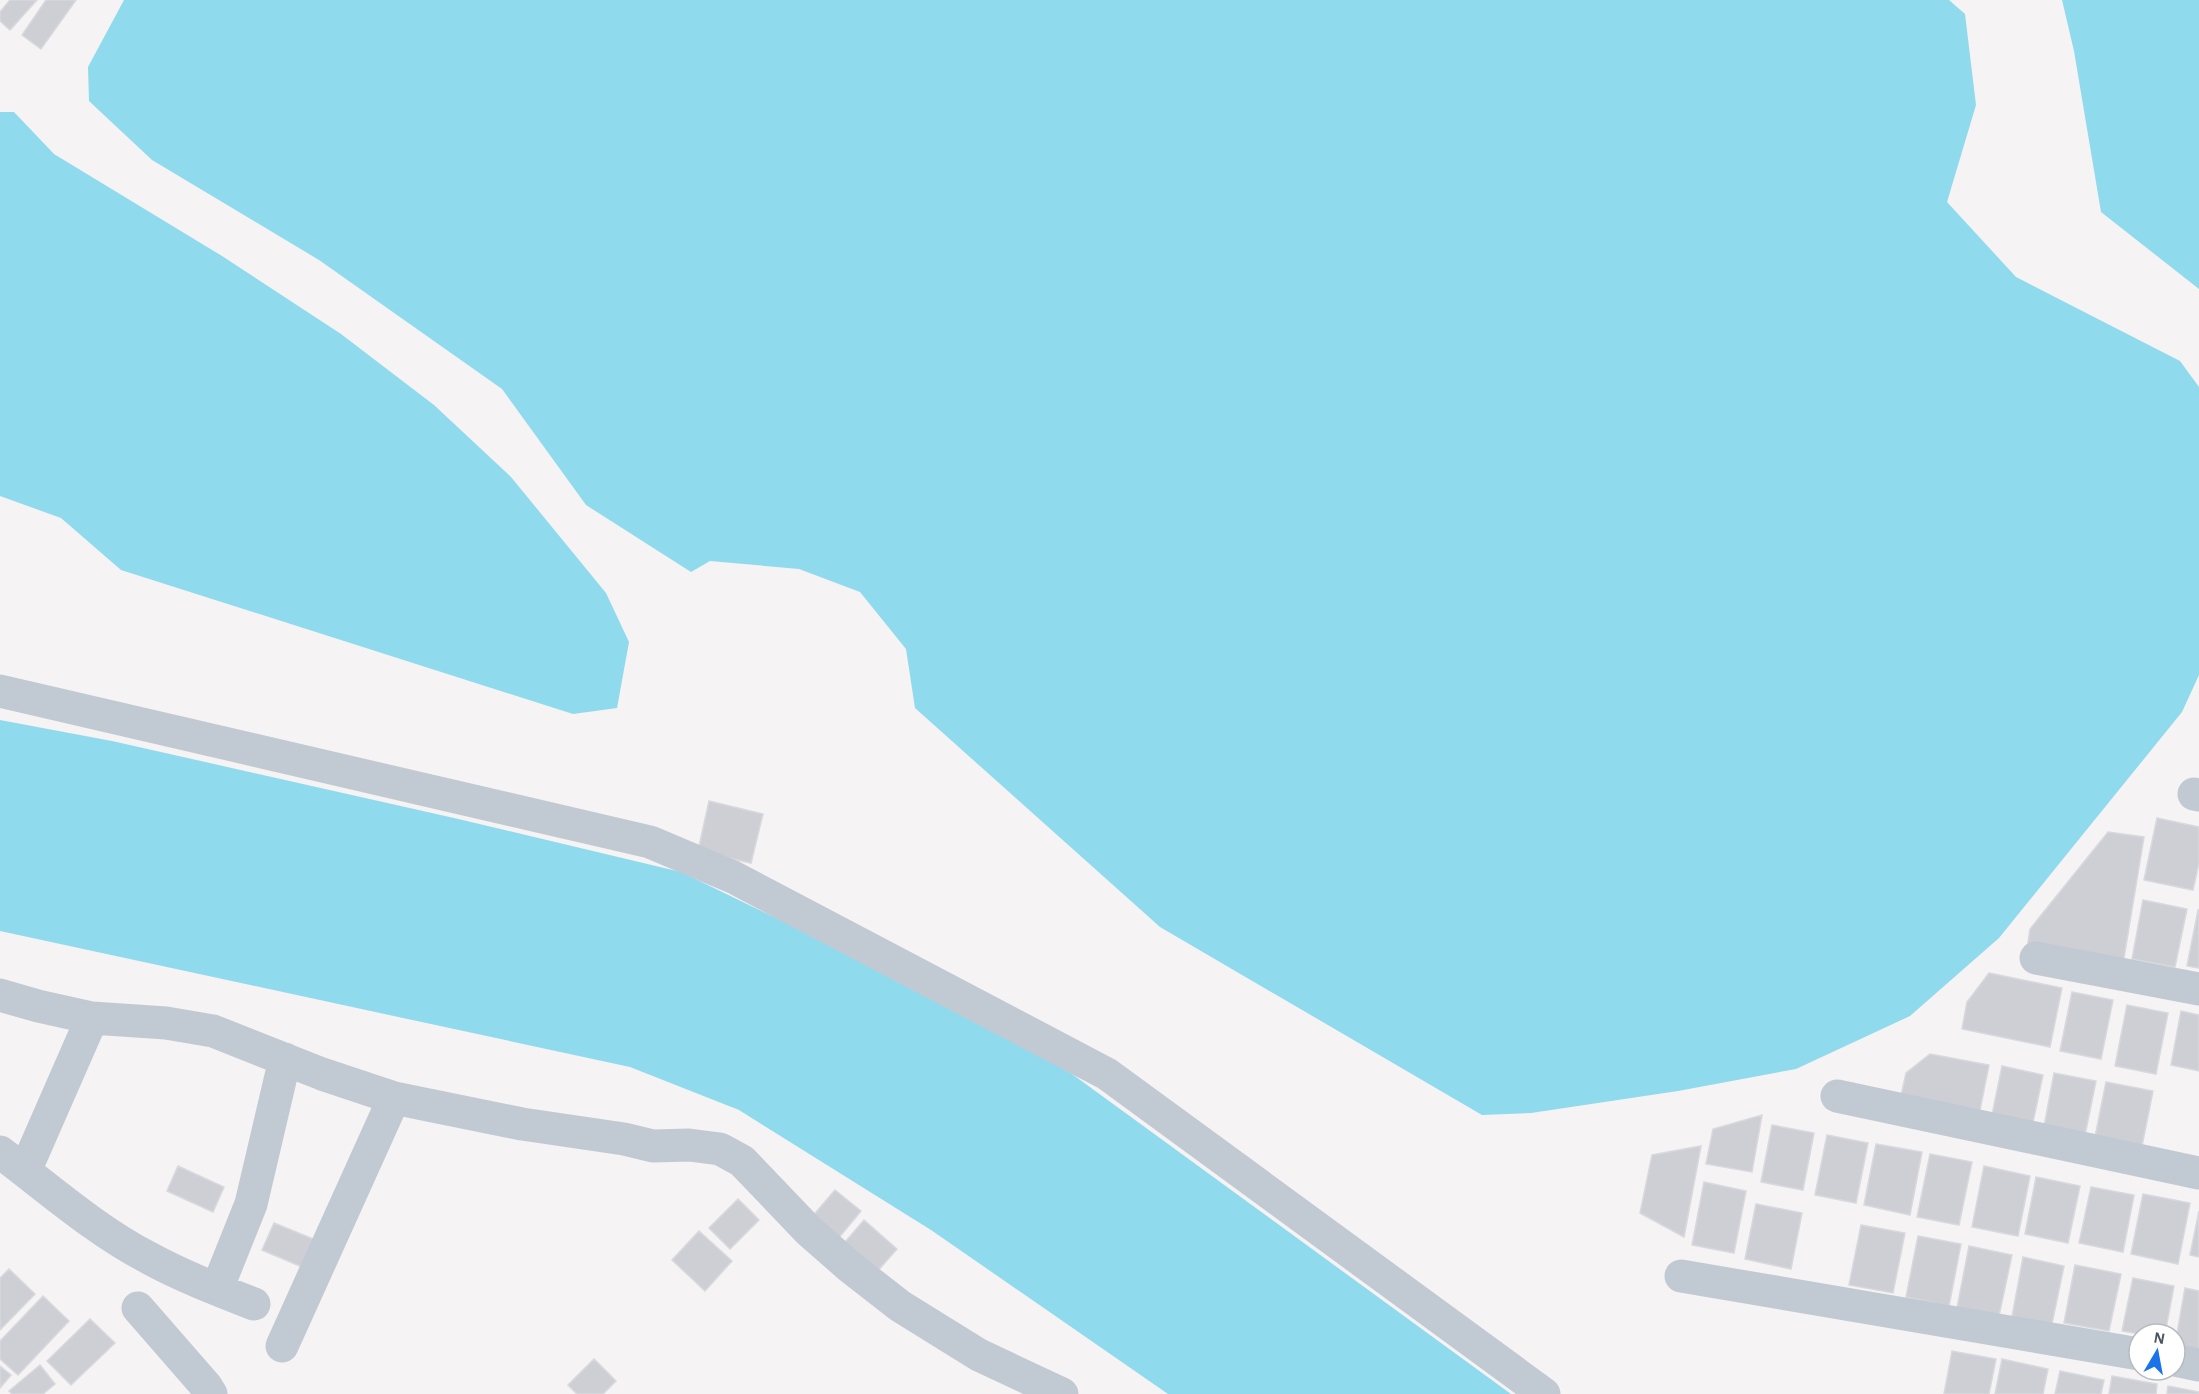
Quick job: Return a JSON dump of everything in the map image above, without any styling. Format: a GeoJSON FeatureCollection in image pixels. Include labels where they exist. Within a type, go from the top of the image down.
{"type":"FeatureCollection","features":[{"type":"Feature","properties":{"kind":"street"},"geometry":{"type":"LineString","coordinates":[[0,691],[650,842],[733,877],[1107,1074],[1544,1394]]}},
{"type":"Feature","properties":{"kind":"street"},"geometry":{"type":"LineString","coordinates":[[2036,958],[2199,989]]}},
{"type":"Feature","properties":{"kind":"street"},"geometry":{"type":"LineString","coordinates":[[0,995],[92,1018],[166,1023],[213,1031],[394,1098],[522,1124],[624,1139],[653,1146],[689,1145],[720,1149],[742,1161],[809,1232],[900,1306],[979,1355],[1062,1394]]}},
{"type":"Feature","properties":{"kind":"street"},"geometry":{"type":"LineString","coordinates":[[92,1018],[12,1161],[113,1237],[148,1258],[254,1304]]}},
{"type":"Feature","properties":{"kind":"street"},"geometry":{"type":"LineString","coordinates":[[217,1289],[251,1204],[285,1059]]}},
{"type":"Feature","properties":{"kind":"street"},"geometry":{"type":"LineString","coordinates":[[1837,1096],[2199,1173]]}},
{"type":"Feature","properties":{"kind":"street"},"geometry":{"type":"LineString","coordinates":[[282,1346],[394,1098]]}},
{"type":"Feature","properties":{"kind":"street"},"geometry":{"type":"LineString","coordinates":[[1682,1276],[2127,1352]]}},
{"type":"Feature","properties":{"kind":"street"},"geometry":{"type":"LineString","coordinates":[[138,1308],[206,1386],[210,1394]]}},
{"type":"Feature","properties":{"kind":"water"},"geometry":{"type":"Polygon","coordinates":[[[124,0],[1949,0],[1965,14],[1976,105],[1947,202],[2016,277],[2180,361],[2199,387],[2199,675],[2182,712],[1999,938],[1910,1016],[1796,1069],[1678,1091],[1531,1113],[1482,1115],[1160,927],[915,708],[906,649],[860,592],[799,569],[710,561],[691,572],[586,505],[502,389],[319,260],[152,160],[89,101],[88,67],[124,0]]]}},
{"type":"Feature","properties":{"kind":"water"},"geometry":{"type":"Polygon","coordinates":[[[2062,0],[2199,0],[2199,289],[2101,212],[2074,51],[2062,0]]]}},
{"type":"Feature","properties":{"kind":"water"},"geometry":{"type":"Polygon","coordinates":[[[0,112],[14,112],[54,154],[222,256],[341,334],[434,405],[511,477],[606,593],[629,642],[617,708],[573,714],[121,570],[61,518],[0,496],[0,112]]]}},
{"type":"Feature","properties":{"kind":"water"},"geometry":{"type":"Polygon","coordinates":[[[0,720],[112,741],[681,872],[908,982],[1061,1066],[1511,1394],[1168,1394],[931,1230],[739,1110],[630,1067],[0,931],[0,720]]]}},
{"type":"Feature","properties":{"kind":"building"},"geometry":{"type":"Polygon","coordinates":[[[10,0],[37,0],[10,30],[0,21],[0,12],[10,0]]]}},
{"type":"Feature","properties":{"kind":"building"},"geometry":{"type":"Polygon","coordinates":[[[46,0],[76,0],[41,49],[22,35],[46,0]]]}},
{"type":"Feature","properties":{"kind":"building"},"geometry":{"type":"Polygon","coordinates":[[[709,801],[763,814],[751,863],[698,851],[709,801]]]}},
{"type":"Feature","properties":{"kind":"building"},"geometry":{"type":"Polygon","coordinates":[[[2157,818],[2199,827],[2199,863],[2193,890],[2144,880],[2157,818]]]}},
{"type":"Feature","properties":{"kind":"building"},"geometry":{"type":"Polygon","coordinates":[[[2108,832],[2144,837],[2123,964],[2027,949],[2030,929],[2108,832]]]}},
{"type":"Feature","properties":{"kind":"building"},"geometry":{"type":"Polygon","coordinates":[[[2143,900],[2187,909],[2175,967],[2132,959],[2143,900]]]}},
{"type":"Feature","properties":{"kind":"building"},"geometry":{"type":"Polygon","coordinates":[[[2199,910],[2199,968],[2187,966],[2199,910]]]}},
{"type":"Feature","properties":{"kind":"building"},"geometry":{"type":"Polygon","coordinates":[[[1989,973],[2062,988],[2050,1047],[1962,1029],[1967,1002],[1989,973]]]}},
{"type":"Feature","properties":{"kind":"building"},"geometry":{"type":"Polygon","coordinates":[[[2072,992],[2113,1000],[2101,1059],[2060,1051],[2072,992]]]}},
{"type":"Feature","properties":{"kind":"building"},"geometry":{"type":"Polygon","coordinates":[[[2127,1005],[2168,1013],[2156,1074],[2115,1066],[2127,1005]]]}},
{"type":"Feature","properties":{"kind":"building"},"geometry":{"type":"Polygon","coordinates":[[[2181,1011],[2199,1015],[2199,1071],[2171,1065],[2181,1011]]]}},
{"type":"Feature","properties":{"kind":"building"},"geometry":{"type":"Polygon","coordinates":[[[1930,1054],[1989,1065],[1978,1120],[1899,1105],[1906,1073],[1930,1054]]]}},
{"type":"Feature","properties":{"kind":"building"},"geometry":{"type":"Polygon","coordinates":[[[2002,1066],[2043,1075],[2032,1127],[1991,1120],[2002,1066]]]}},
{"type":"Feature","properties":{"kind":"building"},"geometry":{"type":"Polygon","coordinates":[[[2054,1073],[2096,1081],[2084,1140],[2043,1132],[2054,1073]]]}},
{"type":"Feature","properties":{"kind":"building"},"geometry":{"type":"Polygon","coordinates":[[[2106,1082],[2153,1091],[2141,1151],[2094,1142],[2106,1082]]]}},
{"type":"Feature","properties":{"kind":"building"},"geometry":{"type":"Polygon","coordinates":[[[1762,1115],[1752,1172],[1706,1164],[1713,1129],[1762,1115]]]}},
{"type":"Feature","properties":{"kind":"building"},"geometry":{"type":"Polygon","coordinates":[[[1772,1125],[1814,1133],[1803,1190],[1761,1182],[1772,1125]]]}},
{"type":"Feature","properties":{"kind":"building"},"geometry":{"type":"Polygon","coordinates":[[[1827,1135],[1868,1143],[1856,1203],[1815,1195],[1827,1135]]]}},
{"type":"Feature","properties":{"kind":"building"},"geometry":{"type":"Polygon","coordinates":[[[1876,1144],[1922,1152],[1910,1215],[1864,1205],[1876,1144]]]}},
{"type":"Feature","properties":{"kind":"building"},"geometry":{"type":"Polygon","coordinates":[[[1701,1146],[1684,1237],[1640,1213],[1652,1155],[1701,1146]]]}},
{"type":"Feature","properties":{"kind":"building"},"geometry":{"type":"Polygon","coordinates":[[[1930,1154],[1972,1162],[1959,1225],[1917,1217],[1930,1154]]]}},
{"type":"Feature","properties":{"kind":"building"},"geometry":{"type":"Polygon","coordinates":[[[178,1166],[224,1187],[213,1212],[167,1191],[178,1166]]]}},
{"type":"Feature","properties":{"kind":"building"},"geometry":{"type":"Polygon","coordinates":[[[1984,1166],[2030,1176],[2018,1236],[1972,1227],[1984,1166]]]}},
{"type":"Feature","properties":{"kind":"building"},"geometry":{"type":"Polygon","coordinates":[[[2036,1177],[2080,1186],[2068,1243],[2025,1234],[2036,1177]]]}},
{"type":"Feature","properties":{"kind":"building"},"geometry":{"type":"Polygon","coordinates":[[[1704,1182],[1746,1191],[1734,1253],[1692,1245],[1704,1182]]]}},
{"type":"Feature","properties":{"kind":"building"},"geometry":{"type":"Polygon","coordinates":[[[2091,1187],[2134,1195],[2123,1252],[2079,1243],[2091,1187]]]}},
{"type":"Feature","properties":{"kind":"building"},"geometry":{"type":"Polygon","coordinates":[[[835,1190],[861,1211],[837,1240],[811,1218],[835,1190]]]}},
{"type":"Feature","properties":{"kind":"building"},"geometry":{"type":"Polygon","coordinates":[[[2143,1194],[2190,1203],[2178,1264],[2131,1254],[2143,1194]]]}},
{"type":"Feature","properties":{"kind":"building"},"geometry":{"type":"Polygon","coordinates":[[[738,1199],[759,1220],[730,1249],[709,1228],[738,1199]]]}},
{"type":"Feature","properties":{"kind":"building"},"geometry":{"type":"Polygon","coordinates":[[[1756,1204],[1802,1213],[1791,1269],[1745,1259],[1756,1204]]]}},
{"type":"Feature","properties":{"kind":"building"},"geometry":{"type":"Polygon","coordinates":[[[2199,1211],[2199,1257],[2190,1255],[2199,1211]]]}},
{"type":"Feature","properties":{"kind":"building"},"geometry":{"type":"Polygon","coordinates":[[[864,1220],[897,1249],[874,1275],[840,1248],[864,1220]]]}},
{"type":"Feature","properties":{"kind":"building"},"geometry":{"type":"Polygon","coordinates":[[[274,1223],[313,1239],[302,1267],[262,1250],[274,1223]]]}},
{"type":"Feature","properties":{"kind":"building"},"geometry":{"type":"Polygon","coordinates":[[[1861,1225],[1905,1233],[1893,1293],[1849,1285],[1861,1225]]]}},
{"type":"Feature","properties":{"kind":"building"},"geometry":{"type":"Polygon","coordinates":[[[699,1231],[732,1261],[705,1291],[672,1260],[699,1231]]]}},
{"type":"Feature","properties":{"kind":"building"},"geometry":{"type":"Polygon","coordinates":[[[1918,1236],[1961,1244],[1949,1306],[1906,1297],[1918,1236]]]}},
{"type":"Feature","properties":{"kind":"building"},"geometry":{"type":"Polygon","coordinates":[[[1969,1246],[2012,1255],[1999,1316],[1957,1308],[1969,1246]]]}},
{"type":"Feature","properties":{"kind":"building"},"geometry":{"type":"Polygon","coordinates":[[[2023,1257],[2064,1266],[2052,1324],[2012,1317],[2023,1257]]]}},
{"type":"Feature","properties":{"kind":"building"},"geometry":{"type":"Polygon","coordinates":[[[2075,1265],[2121,1274],[2109,1331],[2064,1323],[2075,1265]]]}},
{"type":"Feature","properties":{"kind":"building"},"geometry":{"type":"Polygon","coordinates":[[[9,1269],[35,1294],[0,1330],[0,1278],[9,1269]]]}},
{"type":"Feature","properties":{"kind":"building"},"geometry":{"type":"Polygon","coordinates":[[[2133,1278],[2174,1286],[2167,1322],[2127,1322],[2127,1332],[2122,1331],[2133,1278]]]}},
{"type":"Feature","properties":{"kind":"building"},"geometry":{"type":"Polygon","coordinates":[[[2185,1288],[2199,1291],[2199,1350],[2187,1348],[2187,1322],[2179,1322],[2185,1288]]]}},
{"type":"Feature","properties":{"kind":"building"},"geometry":{"type":"Polygon","coordinates":[[[43,1296],[69,1321],[18,1375],[0,1359],[0,1341],[43,1296]]]}},
{"type":"Feature","properties":{"kind":"building"},"geometry":{"type":"Polygon","coordinates":[[[90,1319],[115,1343],[71,1385],[47,1361],[90,1319]]]}},
{"type":"Feature","properties":{"kind":"building"},"geometry":{"type":"Polygon","coordinates":[[[1952,1351],[1996,1359],[1989,1394],[1944,1394],[1952,1351]]]}},
{"type":"Feature","properties":{"kind":"building"},"geometry":{"type":"Polygon","coordinates":[[[594,1359],[616,1381],[603,1394],[577,1394],[568,1385],[594,1359]]]}},
{"type":"Feature","properties":{"kind":"building"},"geometry":{"type":"Polygon","coordinates":[[[2002,1359],[2048,1369],[2043,1394],[1995,1394],[2002,1359]]]}},
{"type":"Feature","properties":{"kind":"building"},"geometry":{"type":"Polygon","coordinates":[[[40,1365],[55,1384],[43,1394],[12,1394],[9,1391],[40,1365]]]}},
{"type":"Feature","properties":{"kind":"building"},"geometry":{"type":"Polygon","coordinates":[[[0,1366],[11,1375],[0,1388],[0,1366]]]}},
{"type":"Feature","properties":{"kind":"building"},"geometry":{"type":"Polygon","coordinates":[[[2060,1371],[2104,1380],[2101,1394],[2055,1394],[2060,1371]]]}},
{"type":"Feature","properties":{"kind":"building"},"geometry":{"type":"Polygon","coordinates":[[[2112,1376],[2127,1379],[2127,1382],[2157,1384],[2156,1394],[2109,1394],[2112,1376]]]}},
{"type":"Feature","properties":{"kind":"building"},"geometry":{"type":"Polygon","coordinates":[[[2168,1386],[2199,1392],[2199,1394],[2167,1394],[2168,1386]]]}}]}
